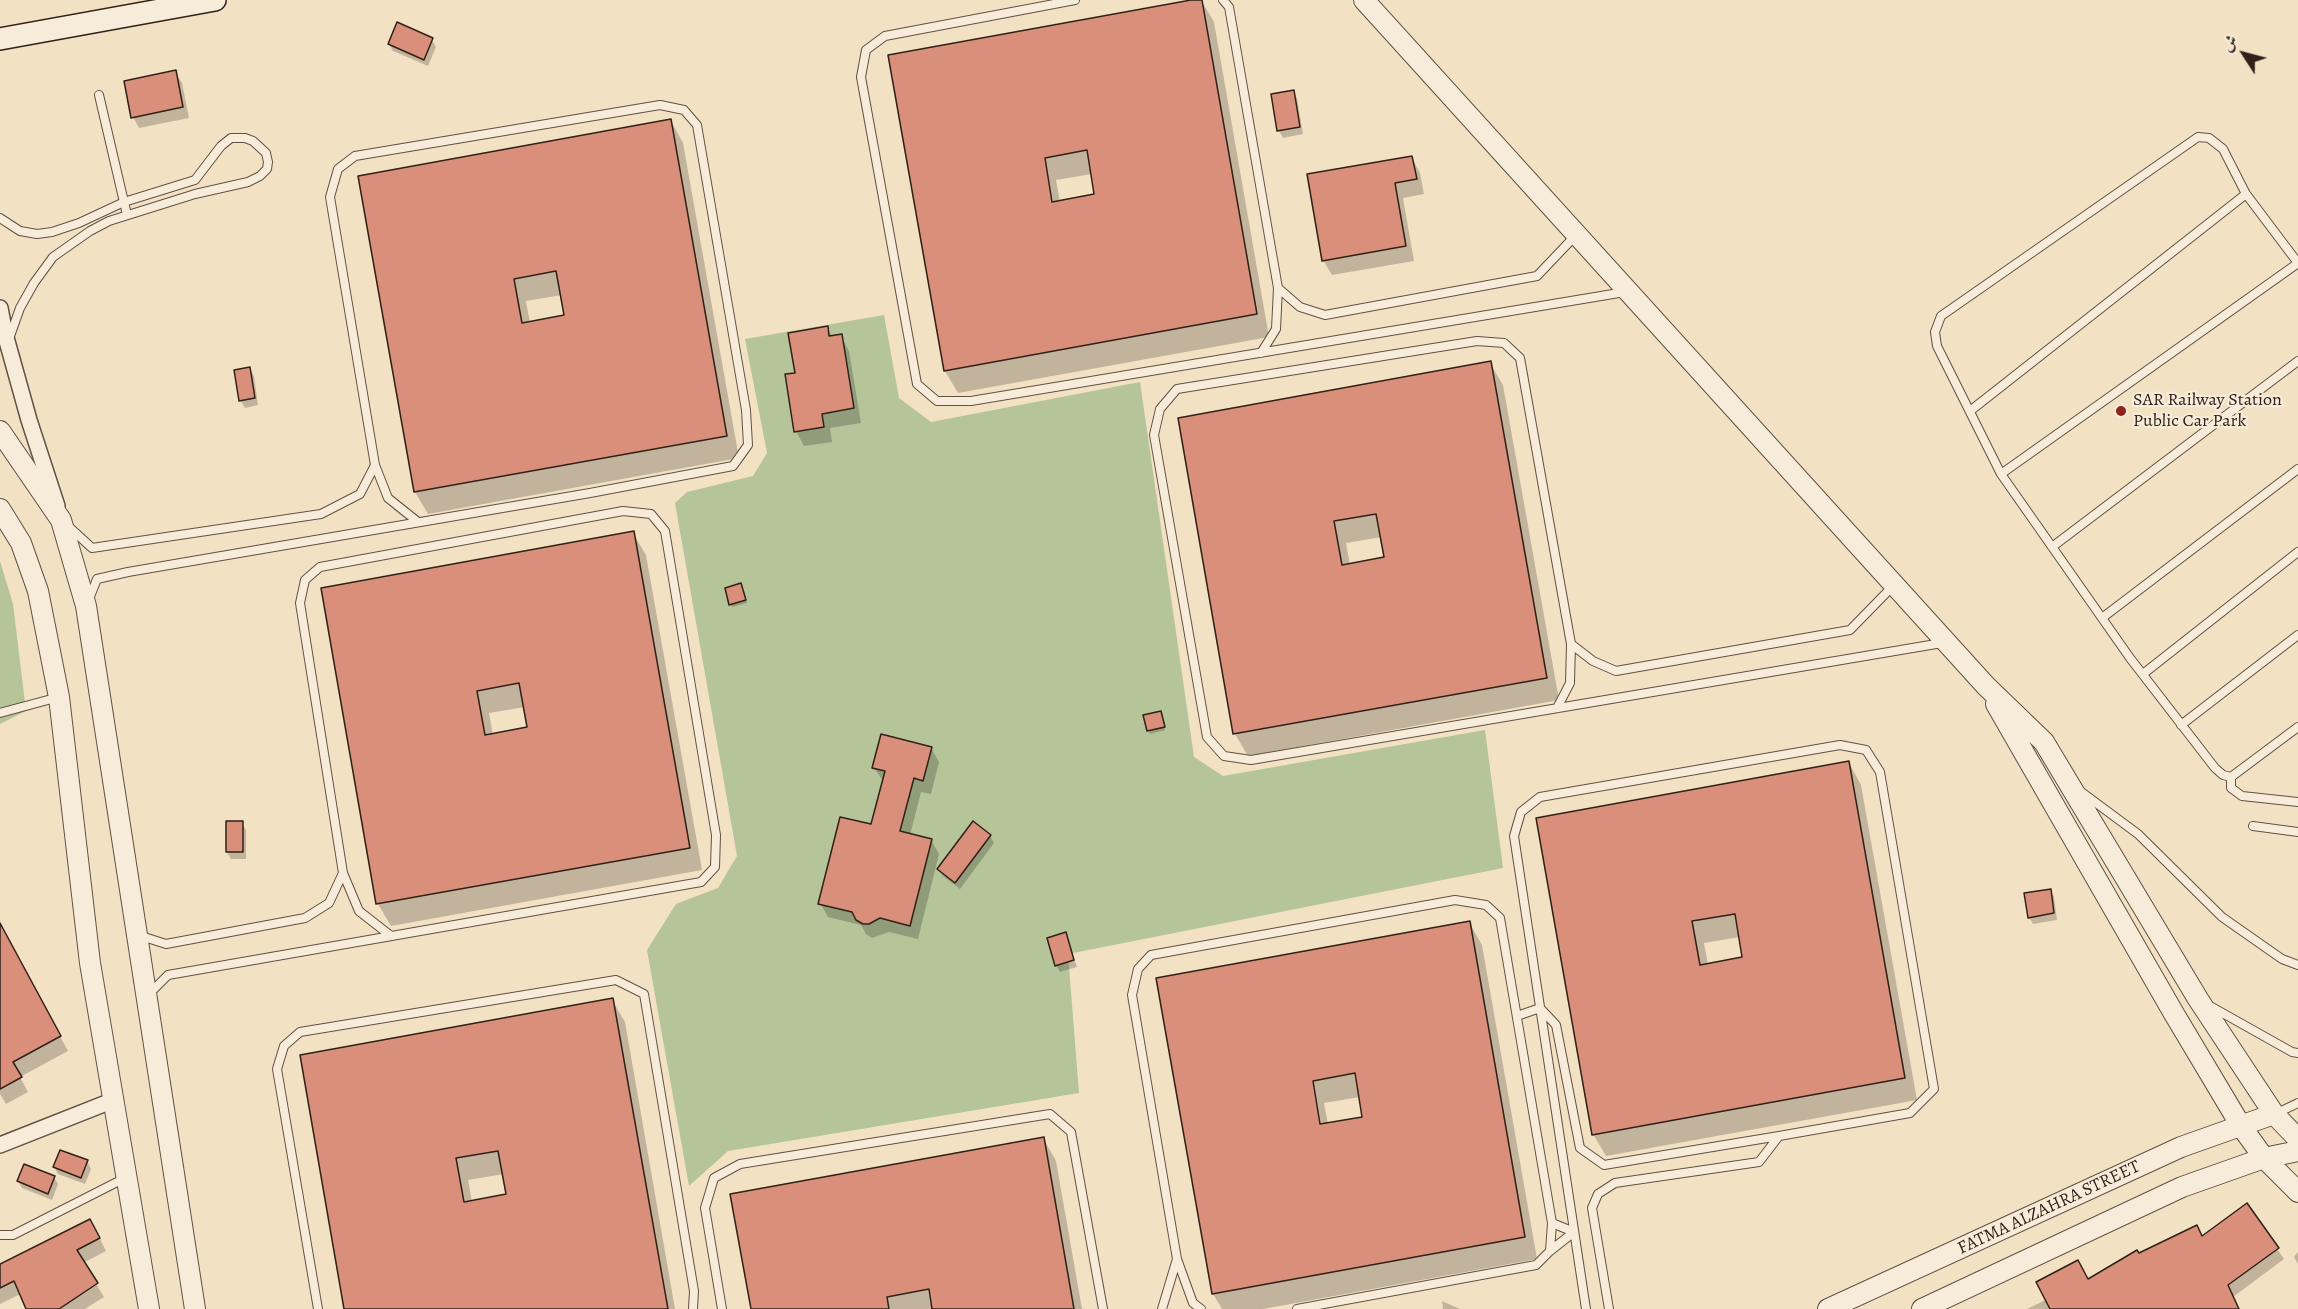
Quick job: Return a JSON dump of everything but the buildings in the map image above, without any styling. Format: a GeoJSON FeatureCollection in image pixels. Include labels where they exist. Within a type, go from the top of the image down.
{"type":"FeatureCollection","features":[{"type":"Feature","properties":{"kind":"main road"},"geometry":{"type":"LineString","coordinates":[[3,41],[214,0]]}},
{"type":"Feature","properties":{"kind":"street"},"geometry":{"type":"LineString","coordinates":[[1364,0],[1986,686],[2044,742],[2198,999],[2274,1114],[2298,1139]]}},
{"type":"Feature","properties":{"kind":"street"},"geometry":{"type":"LineString","coordinates":[[0,308],[29,420],[86,606],[195,1309]]}},
{"type":"Feature","properties":{"kind":"street"},"geometry":{"type":"LineString","coordinates":[[0,431],[61,520]]}},
{"type":"Feature","properties":{"kind":"street"},"geometry":{"type":"LineString","coordinates":[[0,509],[21,543],[38,591],[59,697],[90,963],[149,1309]]}},
{"type":"Feature","properties":{"kind":"street"},"geometry":{"type":"LineString","coordinates":[[1986,686],[2143,961],[2241,1126],[2264,1158],[2298,1192]]}},
{"type":"Feature","properties":{"kind":"street"},"geometry":{"type":"LineString","coordinates":[[0,1145],[114,1100]]}},
{"type":"Feature","properties":{"kind":"street","name":"FATMA ALZAHRA STREET"},"geometry":{"type":"LineString","coordinates":[[1828,1309],[2181,1147],[2274,1114]]}},
{"type":"Feature","properties":{"kind":"street"},"geometry":{"type":"LineString","coordinates":[[1922,1309],[2182,1187],[2264,1158],[2298,1151]]}},
{"type":"Feature","properties":{"kind":"lane"},"geometry":{"type":"LineString","coordinates":[[1075,0],[885,36],[866,50],[861,77],[917,384],[937,401],[971,401],[1628,291]]}},
{"type":"Feature","properties":{"kind":"lane"},"geometry":{"type":"LineString","coordinates":[[1223,0],[1229,7],[1278,288],[1276,328],[1260,353]]}},
{"type":"Feature","properties":{"kind":"lane"},"geometry":{"type":"LineString","coordinates":[[99,95],[127,215]]}},
{"type":"Feature","properties":{"kind":"lane"},"geometry":{"type":"LineString","coordinates":[[86,606],[97,579],[128,572],[418,522],[733,466],[748,445],[746,410],[698,125],[684,110],[660,105],[356,156],[338,169],[330,197],[375,465],[388,498],[418,522]]}},
{"type":"Feature","properties":{"kind":"lane"},"geometry":{"type":"LineString","coordinates":[[2001,474],[2298,263],[2246,194],[2223,149],[2208,138],[2198,137],[1941,316],[1935,332],[1937,346],[2001,474],[2102,618],[2181,725],[2215,768],[2223,775],[2231,777]]}},
{"type":"Feature","properties":{"kind":"lane"},"geometry":{"type":"LineString","coordinates":[[0,218],[20,231],[37,234],[52,232],[79,223],[124,202],[195,180],[231,138],[245,138],[266,153],[267,169],[260,176],[248,182],[200,193],[127,215],[90,231],[53,257],[20,308],[8,343]]}},
{"type":"Feature","properties":{"kind":"lane"},"geometry":{"type":"LineString","coordinates":[[195,180],[200,193]]}},
{"type":"Feature","properties":{"kind":"lane"},"geometry":{"type":"LineString","coordinates":[[1970,411],[2246,194]]}},
{"type":"Feature","properties":{"kind":"lane"},"geometry":{"type":"LineString","coordinates":[[1278,288],[1300,307],[1325,315],[1538,276],[1576,235]]}},
{"type":"Feature","properties":{"kind":"lane"},"geometry":{"type":"LineString","coordinates":[[1557,708],[1570,683],[1570,644],[1520,358],[1504,343],[1477,340],[1177,389],[1160,409],[1154,435],[1207,736],[1224,756],[1251,760],[1946,642]]}},
{"type":"Feature","properties":{"kind":"lane"},"geometry":{"type":"LineString","coordinates":[[2052,547],[2298,361]]}},
{"type":"Feature","properties":{"kind":"lane"},"geometry":{"type":"LineString","coordinates":[[61,520],[92,548],[321,514],[360,494],[375,465]]}},
{"type":"Feature","properties":{"kind":"lane"},"geometry":{"type":"LineString","coordinates":[[2102,618],[2298,469]]}},
{"type":"Feature","properties":{"kind":"lane"},"geometry":{"type":"LineString","coordinates":[[147,996],[168,975],[701,882],[715,867],[716,835],[665,531],[651,514],[623,511],[320,567],[305,580],[300,603],[343,873],[359,910],[391,936]]}},
{"type":"Feature","properties":{"kind":"lane"},"geometry":{"type":"LineString","coordinates":[[2143,674],[2298,552]]}},
{"type":"Feature","properties":{"kind":"lane"},"geometry":{"type":"LineString","coordinates":[[1570,644],[1593,662],[1616,671],[1850,630],[1894,585]]}},
{"type":"Feature","properties":{"kind":"lane"},"geometry":{"type":"LineString","coordinates":[[2181,725],[2298,635]]}},
{"type":"Feature","properties":{"kind":"lane"},"geometry":{"type":"LineString","coordinates":[[0,713],[59,697]]}},
{"type":"Feature","properties":{"kind":"lane"},"geometry":{"type":"LineString","coordinates":[[2231,777],[2298,727]]}},
{"type":"Feature","properties":{"kind":"lane"},"geometry":{"type":"LineString","coordinates":[[1540,1008],[1556,1025],[1580,1148],[1604,1165],[1910,1113],[1934,1089],[1880,772],[1866,750],[1840,745],[1540,797],[1521,813],[1514,836],[1540,1008],[1586,1309]]}},
{"type":"Feature","properties":{"kind":"lane"},"geometry":{"type":"LineString","coordinates":[[2231,777],[2231,788],[2242,796],[2298,802]]}},
{"type":"Feature","properties":{"kind":"lane"},"geometry":{"type":"LineString","coordinates":[[2068,781],[2138,834],[2222,917],[2282,959],[2298,964]]}},
{"type":"Feature","properties":{"kind":"lane"},"geometry":{"type":"LineString","coordinates":[[2253,826],[2298,832]]}},
{"type":"Feature","properties":{"kind":"lane"},"geometry":{"type":"LineString","coordinates":[[137,934],[166,944],[305,918],[329,903],[343,873]]}},
{"type":"Feature","properties":{"kind":"lane"},"geometry":{"type":"LineString","coordinates":[[1201,1309],[1193,1303],[1177,1260],[1132,995],[1138,969],[1150,955],[1455,900],[1486,904],[1500,918],[1552,1223],[1550,1251]]}},
{"type":"Feature","properties":{"kind":"lane"},"geometry":{"type":"LineString","coordinates":[[318,1309],[277,1069],[284,1046],[300,1032],[616,980],[644,994],[694,1291],[693,1309]]}},
{"type":"Feature","properties":{"kind":"lane"},"geometry":{"type":"LineString","coordinates":[[2198,999],[2292,1052],[2298,1053]]}},
{"type":"Feature","properties":{"kind":"lane"},"geometry":{"type":"LineString","coordinates":[[1517,1016],[1540,1008]]}},
{"type":"Feature","properties":{"kind":"lane"},"geometry":{"type":"LineString","coordinates":[[2274,1114],[2298,1102]]}},
{"type":"Feature","properties":{"kind":"lane"},"geometry":{"type":"LineString","coordinates":[[722,1309],[705,1208],[714,1178],[740,1164],[1050,1114],[1071,1132],[1103,1309]]}},
{"type":"Feature","properties":{"kind":"lane"},"geometry":{"type":"LineString","coordinates":[[1609,1309],[1592,1208],[1598,1194],[1615,1183],[1759,1162],[1779,1136]]}},
{"type":"Feature","properties":{"kind":"lane"},"geometry":{"type":"LineString","coordinates":[[0,1236],[13,1235],[127,1178]]}},
{"type":"Feature","properties":{"kind":"lane"},"geometry":{"type":"LineString","coordinates":[[1297,1309],[1536,1264],[1574,1232],[1552,1223]]}},
{"type":"Feature","properties":{"kind":"lane"},"geometry":{"type":"LineString","coordinates":[[1162,1309],[1177,1260]]}},
{"type":"Feature","properties":{"kind":"green space"},"geometry":{"type":"Polygon","coordinates":[[[884,315],[899,398],[931,422],[1140,382],[1194,757],[1223,776],[1485,730],[1503,868],[1068,954],[1079,1093],[728,1151],[689,1186],[647,950],[676,904],[718,888],[737,856],[675,503],[687,492],[753,476],[767,453],[745,339],[884,315]]]}},
{"type":"Feature","properties":{"kind":"green space"},"geometry":{"type":"Polygon","coordinates":[[[0,561],[13,604],[26,711],[0,724],[0,561]]]}},
{"type":"Feature","properties":{"kind":"place","name":"SAR Railway Station Public Car Park"},"geometry":{"type":"Point","coordinates":[2121,411]}}]}
